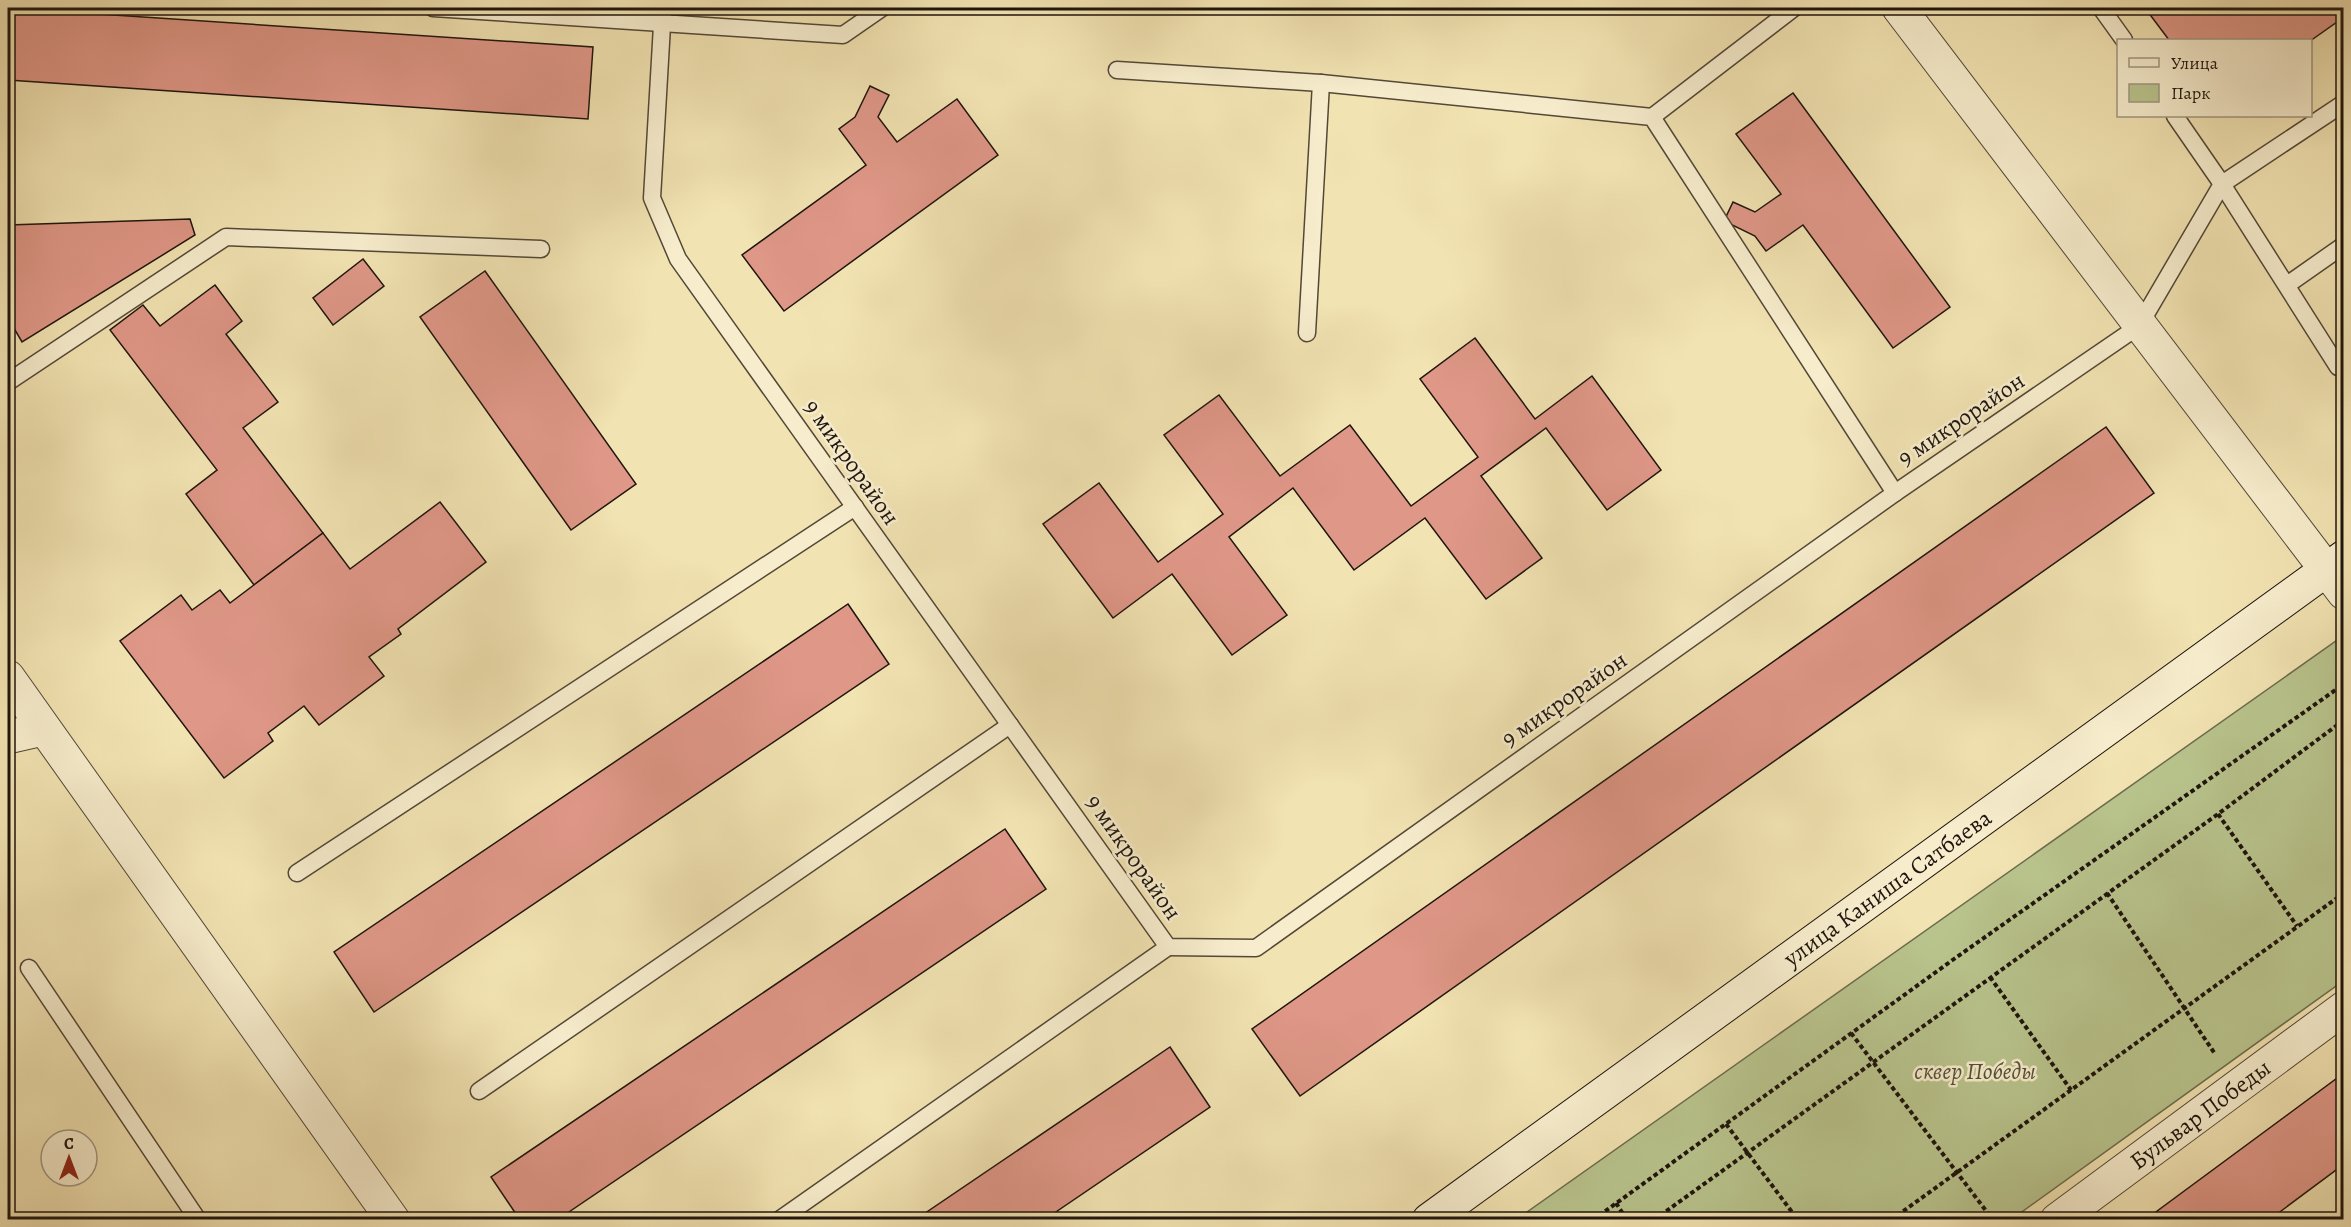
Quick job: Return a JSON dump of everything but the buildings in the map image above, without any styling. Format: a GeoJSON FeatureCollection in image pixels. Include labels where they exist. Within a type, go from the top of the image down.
{"type":"FeatureCollection","features":[{"type":"Feature","properties":{"kind":"street"},"geometry":{"type":"LineString","coordinates":[[1899,8],[2139,326],[2337,573]]}},
{"type":"Feature","properties":{"kind":"street","name":"улица Каниша Сатбаева"},"geometry":{"type":"LineString","coordinates":[[1429,1220],[2337,573]]}},
{"type":"Feature","properties":{"kind":"street"},"geometry":{"type":"LineString","coordinates":[[8,677],[393,1220]]}},
{"type":"Feature","properties":{"kind":"street"},"geometry":{"type":"LineString","coordinates":[[8,737],[43,729]]}},
{"type":"Feature","properties":{"kind":"street","name":"Бульвар Победы"},"geometry":{"type":"LineString","coordinates":[[2057,1220],[2343,1008]]}},
{"type":"Feature","properties":{"kind":"lane"},"geometry":{"type":"LineString","coordinates":[[433,8],[662,16],[843,35],[882,8]]}},
{"type":"Feature","properties":{"kind":"lane"},"geometry":{"type":"LineString","coordinates":[[1117,70],[1321,83],[1652,117],[1794,8]]}},
{"type":"Feature","properties":{"kind":"lane"},"geometry":{"type":"LineString","coordinates":[[2101,8],[2123,39]]}},
{"type":"Feature","properties":{"kind":"lane","name":"9 микрорайон"},"geometry":{"type":"LineString","coordinates":[[662,16],[652,198],[678,259],[1168,947],[1256,948],[1895,493],[2139,326]]}},
{"type":"Feature","properties":{"kind":"lane"},"geometry":{"type":"LineString","coordinates":[[1307,333],[1321,83]]}},
{"type":"Feature","properties":{"kind":"lane"},"geometry":{"type":"LineString","coordinates":[[2139,326],[2222,184],[2343,102]]}},
{"type":"Feature","properties":{"kind":"lane"},"geometry":{"type":"LineString","coordinates":[[1652,117],[1895,493]]}},
{"type":"Feature","properties":{"kind":"lane"},"geometry":{"type":"LineString","coordinates":[[2176,117],[2222,184],[2338,367],[2343,364]]}},
{"type":"Feature","properties":{"kind":"lane"},"geometry":{"type":"LineString","coordinates":[[8,382],[226,237],[541,249]]}},
{"type":"Feature","properties":{"kind":"lane"},"geometry":{"type":"LineString","coordinates":[[2287,285],[2343,245]]}},
{"type":"Feature","properties":{"kind":"lane"},"geometry":{"type":"LineString","coordinates":[[297,873],[855,507]]}},
{"type":"Feature","properties":{"kind":"lane"},"geometry":{"type":"LineString","coordinates":[[480,1091],[1010,725]]}},
{"type":"Feature","properties":{"kind":"lane"},"geometry":{"type":"LineString","coordinates":[[779,1220],[1168,947]]}},
{"type":"Feature","properties":{"kind":"lane"},"geometry":{"type":"LineString","coordinates":[[29,968],[198,1220]]}},
{"type":"Feature","properties":{"kind":"path"},"geometry":{"type":"LineString","coordinates":[[1593,1220],[1851,1033],[2343,684]]}},
{"type":"Feature","properties":{"kind":"path"},"geometry":{"type":"LineString","coordinates":[[1654,1220],[2218,814],[2343,720]]}},
{"type":"Feature","properties":{"kind":"path"},"geometry":{"type":"LineString","coordinates":[[2218,814],[2297,926]]}},
{"type":"Feature","properties":{"kind":"path"},"geometry":{"type":"LineString","coordinates":[[2107,893],[2237,1086]]}},
{"type":"Feature","properties":{"kind":"path"},"geometry":{"type":"LineString","coordinates":[[1891,1220],[2343,893]]}},
{"type":"Feature","properties":{"kind":"path"},"geometry":{"type":"LineString","coordinates":[[1990,978],[2071,1090]]}},
{"type":"Feature","properties":{"kind":"path"},"geometry":{"type":"LineString","coordinates":[[1851,1033],[1993,1220]]}},
{"type":"Feature","properties":{"kind":"path"},"geometry":{"type":"LineString","coordinates":[[1726,1124],[1798,1220]]}},
{"type":"Feature","properties":{"kind":"path"},"geometry":{"type":"LineString","coordinates":[[1616,1203],[1627,1220]]}},
{"type":"Feature","properties":{"kind":"green space","name":"сквер Победы"},"geometry":{"type":"Polygon","coordinates":[[[2343,636],[2343,981],[2012,1219],[1517,1219],[2343,636]]]}}]}
